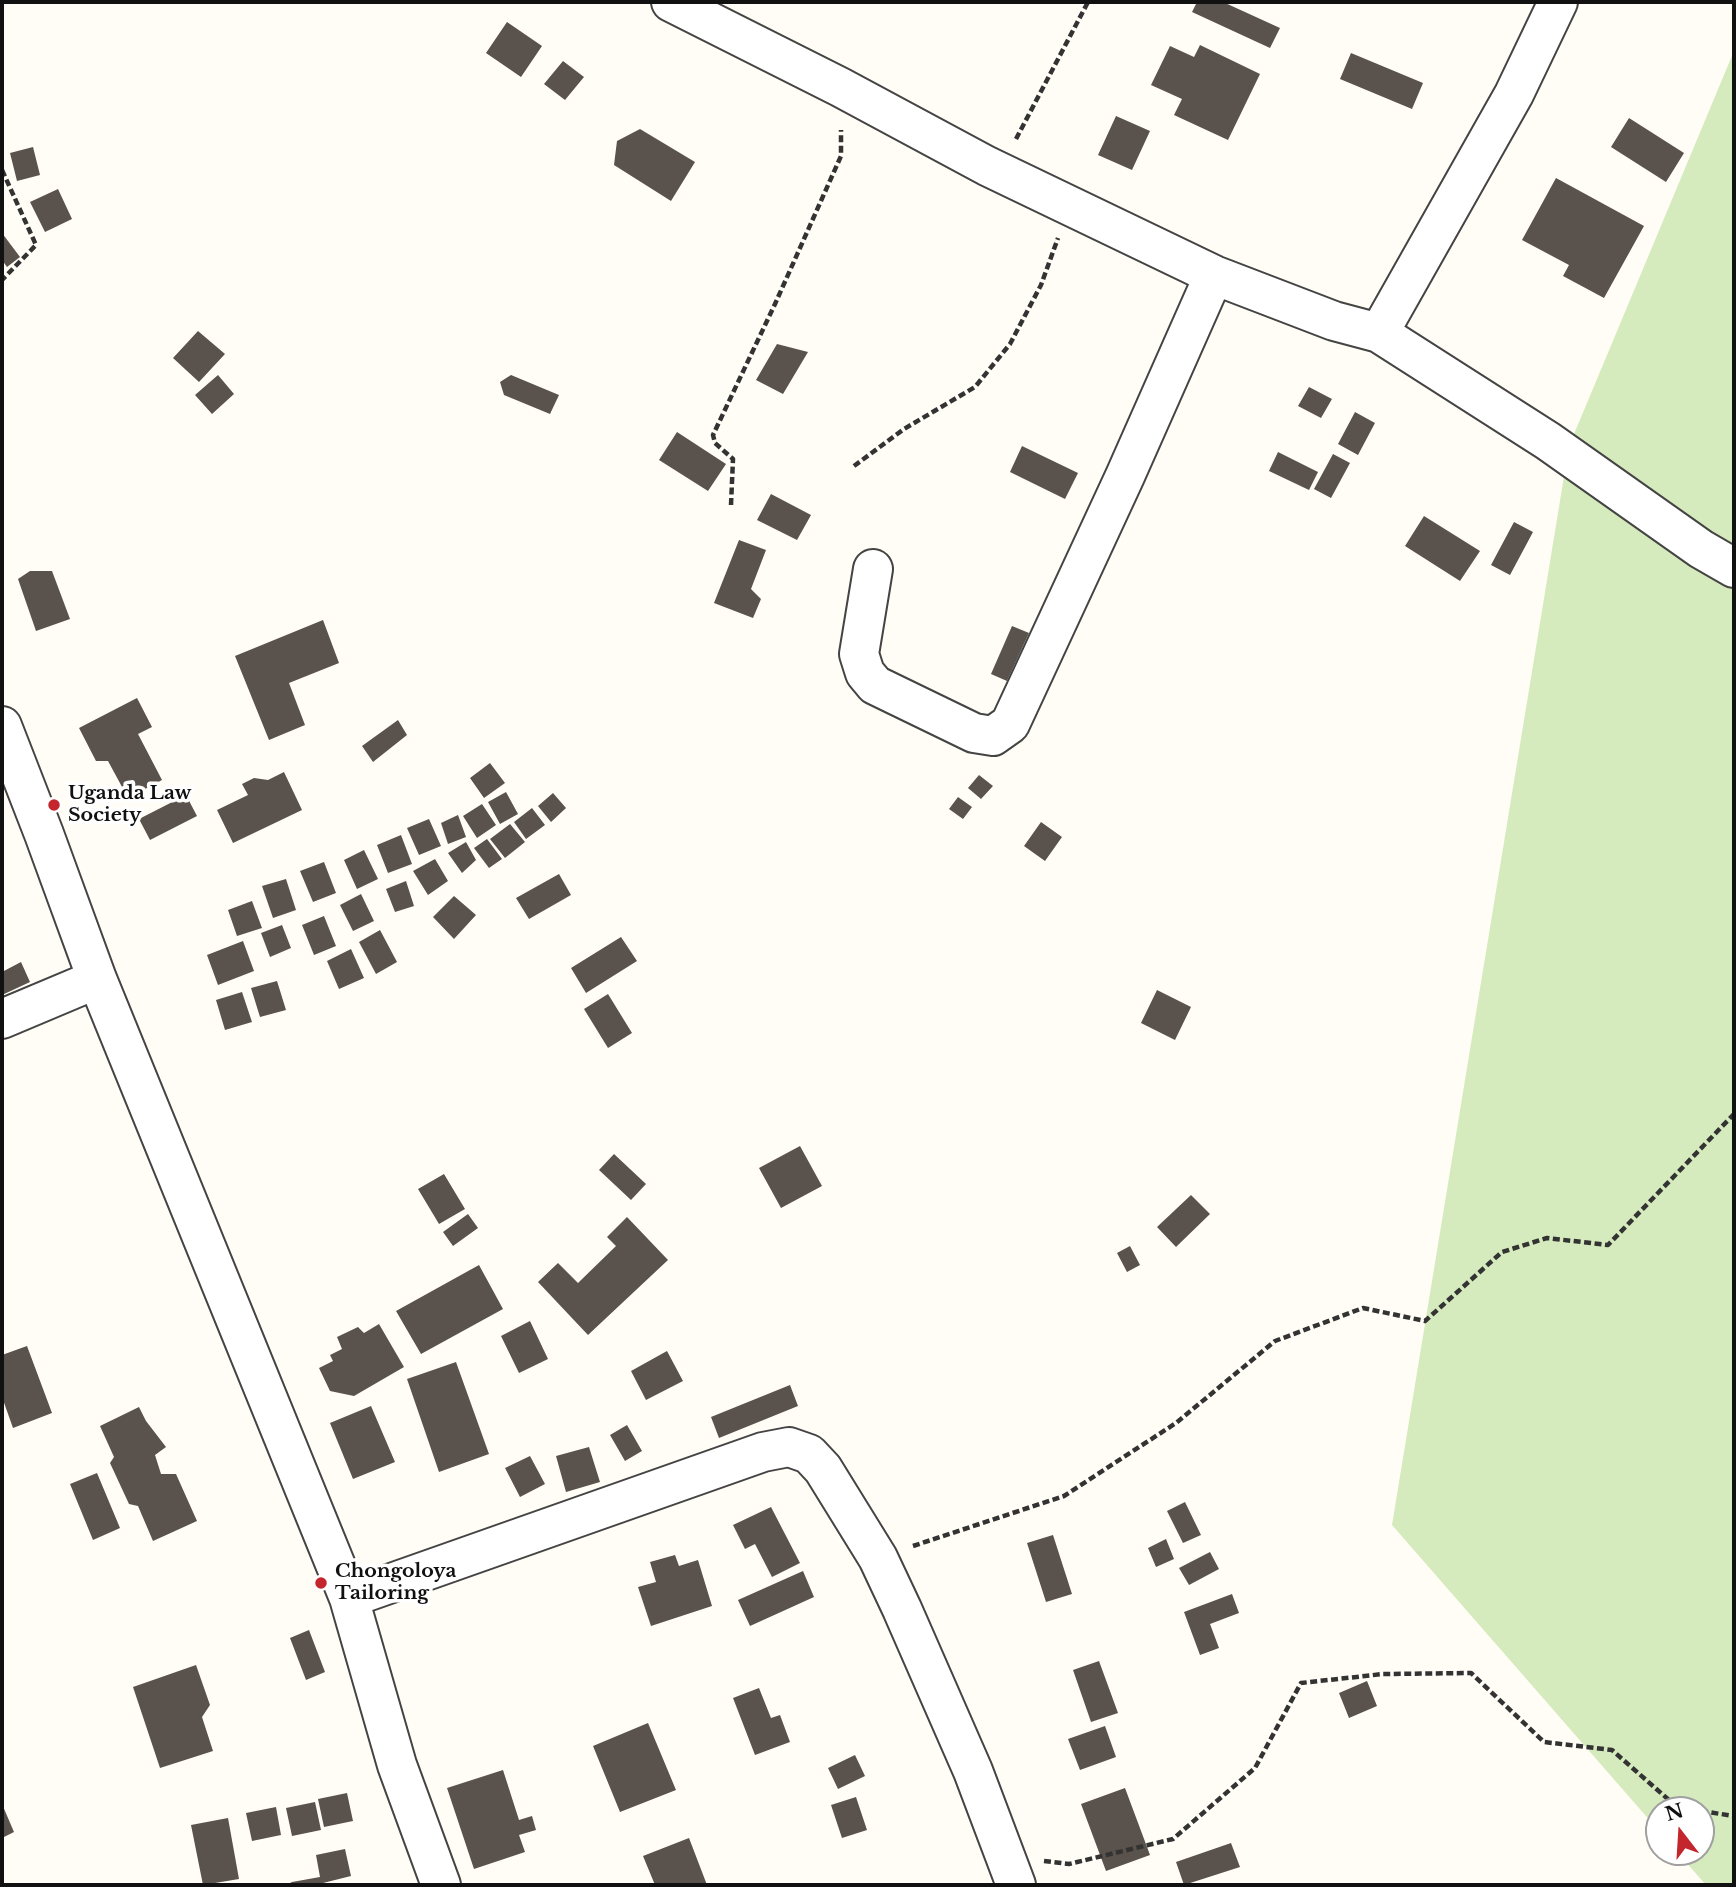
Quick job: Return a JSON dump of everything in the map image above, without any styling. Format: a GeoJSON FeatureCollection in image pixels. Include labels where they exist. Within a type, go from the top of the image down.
{"type":"FeatureCollection","features":[{"type":"Feature","properties":{"kind":"street"},"geometry":{"type":"LineString","coordinates":[[671,2],[840,87],[987,166],[1214,275],[1334,321],[1379,333],[1548,441],[1701,549],[1734,568]]}},
{"type":"Feature","properties":{"kind":"street"},"geometry":{"type":"LineString","coordinates":[[1379,333],[1514,94],[1558,2]]}},
{"type":"Feature","properties":{"kind":"street"},"geometry":{"type":"LineString","coordinates":[[873,569],[859,654],[864,673],[875,685],[974,733],[992,736],[1010,724],[1125,476],[1214,275]]}},
{"type":"Feature","properties":{"kind":"street"},"geometry":{"type":"LineString","coordinates":[[2,726],[97,979],[349,1598],[397,1765],[441,1885]]}},
{"type":"Feature","properties":{"kind":"street"},"geometry":{"type":"LineString","coordinates":[[2,1019],[97,979]]}},
{"type":"Feature","properties":{"kind":"street"},"geometry":{"type":"LineString","coordinates":[[349,1598],[763,1452],[789,1447],[809,1454],[823,1469],[878,1558],[973,1771],[1011,1871]]}},
{"type":"Feature","properties":{"kind":"path"},"geometry":{"type":"LineString","coordinates":[[987,166],[1014,141],[1088,2]]}},
{"type":"Feature","properties":{"kind":"path"},"geometry":{"type":"LineString","coordinates":[[731,505],[733,459],[715,443],[713,435],[841,156],[840,87]]}},
{"type":"Feature","properties":{"kind":"path"},"geometry":{"type":"LineString","coordinates":[[2,170],[36,245],[2,281]]}},
{"type":"Feature","properties":{"kind":"path"},"geometry":{"type":"LineString","coordinates":[[854,466],[904,429],[975,387],[1010,344],[1041,285],[1070,205]]}},
{"type":"Feature","properties":{"kind":"path"},"geometry":{"type":"LineString","coordinates":[[878,1558],[1064,1496],[1176,1423],[1275,1341],[1363,1308],[1425,1321],[1502,1252],[1547,1238],[1608,1245],[1734,1114]]}},
{"type":"Feature","properties":{"kind":"path"},"geometry":{"type":"LineString","coordinates":[[1011,1871],[1069,1864],[1173,1839],[1255,1768],[1301,1683],[1383,1674],[1471,1673],[1544,1742],[1612,1750],[1664,1796]]}},
{"type":"Feature","properties":{"kind":"path"},"geometry":{"type":"LineString","coordinates":[[1715,1813],[1734,1816]]}},
{"type":"Feature","properties":{"kind":"green space"},"geometry":{"type":"Polygon","coordinates":[[[1734,51],[1734,1885],[1706,1885],[1689,1866],[1715,1866],[1715,1796],[1645,1796],[1645,1815],[1392,1525],[1569,446],[1734,51]]]}},
{"type":"Feature","properties":{"kind":"building"},"geometry":{"type":"Polygon","coordinates":[[[1197,2],[1223,2],[1280,28],[1270,48],[1192,12],[1197,2]]]}},
{"type":"Feature","properties":{"kind":"building"},"geometry":{"type":"Polygon","coordinates":[[[507,22],[542,46],[521,77],[486,53],[507,22]]]}},
{"type":"Feature","properties":{"kind":"building"},"geometry":{"type":"Polygon","coordinates":[[[1200,45],[1260,74],[1228,140],[1174,115],[1182,99],[1151,85],[1170,46],[1194,57],[1200,45]]]}},
{"type":"Feature","properties":{"kind":"building"},"geometry":{"type":"Polygon","coordinates":[[[1351,53],[1423,83],[1412,109],[1340,79],[1351,53]]]}},
{"type":"Feature","properties":{"kind":"building"},"geometry":{"type":"Polygon","coordinates":[[[563,61],[584,77],[565,100],[544,84],[563,61]]]}},
{"type":"Feature","properties":{"kind":"building"},"geometry":{"type":"Polygon","coordinates":[[[1116,116],[1150,131],[1132,170],[1098,155],[1116,116]]]}},
{"type":"Feature","properties":{"kind":"building"},"geometry":{"type":"Polygon","coordinates":[[[1629,118],[1684,153],[1666,182],[1611,147],[1629,118]]]}},
{"type":"Feature","properties":{"kind":"building"},"geometry":{"type":"Polygon","coordinates":[[[640,129],[695,162],[671,201],[614,165],[617,141],[640,129]]]}},
{"type":"Feature","properties":{"kind":"building"},"geometry":{"type":"Polygon","coordinates":[[[33,147],[40,175],[17,181],[10,153],[33,147]]]}},
{"type":"Feature","properties":{"kind":"building"},"geometry":{"type":"Polygon","coordinates":[[[1556,178],[1644,226],[1604,298],[1563,276],[1569,265],[1522,240],[1556,178]]]}},
{"type":"Feature","properties":{"kind":"building"},"geometry":{"type":"Polygon","coordinates":[[[58,189],[72,219],[45,232],[30,202],[58,189]]]}},
{"type":"Feature","properties":{"kind":"building"},"geometry":{"type":"Polygon","coordinates":[[[2,233],[20,257],[7,267],[2,260],[2,233]]]}},
{"type":"Feature","properties":{"kind":"building"},"geometry":{"type":"Polygon","coordinates":[[[198,331],[225,354],[199,382],[173,358],[198,331]]]}},
{"type":"Feature","properties":{"kind":"building"},"geometry":{"type":"Polygon","coordinates":[[[777,344],[808,352],[783,394],[756,380],[777,344]]]}},
{"type":"Feature","properties":{"kind":"building"},"geometry":{"type":"Polygon","coordinates":[[[218,375],[234,394],[212,414],[195,395],[218,375]]]}},
{"type":"Feature","properties":{"kind":"building"},"geometry":{"type":"Polygon","coordinates":[[[511,375],[559,395],[550,414],[504,395],[500,382],[511,375]]]}},
{"type":"Feature","properties":{"kind":"building"},"geometry":{"type":"Polygon","coordinates":[[[1309,387],[1332,399],[1321,418],[1298,406],[1309,387]]]}},
{"type":"Feature","properties":{"kind":"building"},"geometry":{"type":"Polygon","coordinates":[[[1355,412],[1375,423],[1358,455],[1338,444],[1355,412]]]}},
{"type":"Feature","properties":{"kind":"building"},"geometry":{"type":"Polygon","coordinates":[[[677,432],[726,464],[708,491],[659,460],[677,432]]]}},
{"type":"Feature","properties":{"kind":"building"},"geometry":{"type":"Polygon","coordinates":[[[1022,446],[1078,473],[1065,499],[1010,472],[1022,446]]]}},
{"type":"Feature","properties":{"kind":"building"},"geometry":{"type":"Polygon","coordinates":[[[1278,452],[1318,472],[1309,490],[1269,471],[1278,452]]]}},
{"type":"Feature","properties":{"kind":"building"},"geometry":{"type":"Polygon","coordinates":[[[1333,454],[1350,463],[1331,498],[1314,489],[1333,454]]]}},
{"type":"Feature","properties":{"kind":"building"},"geometry":{"type":"Polygon","coordinates":[[[771,494],[811,515],[797,540],[757,520],[771,494]]]}},
{"type":"Feature","properties":{"kind":"building"},"geometry":{"type":"Polygon","coordinates":[[[1424,516],[1480,551],[1460,581],[1405,546],[1424,516]]]}},
{"type":"Feature","properties":{"kind":"building"},"geometry":{"type":"Polygon","coordinates":[[[1514,522],[1533,532],[1510,575],[1491,565],[1514,522]]]}},
{"type":"Feature","properties":{"kind":"building"},"geometry":{"type":"Polygon","coordinates":[[[739,540],[766,550],[751,589],[761,599],[753,618],[714,603],[739,540]]]}},
{"type":"Feature","properties":{"kind":"building"},"geometry":{"type":"Polygon","coordinates":[[[30,571],[52,571],[70,619],[36,631],[18,579],[30,571]]]}},
{"type":"Feature","properties":{"kind":"building"},"geometry":{"type":"Polygon","coordinates":[[[323,620],[339,663],[289,683],[305,725],[269,740],[235,656],[323,620]]]}},
{"type":"Feature","properties":{"kind":"building"},"geometry":{"type":"Polygon","coordinates":[[[1012,626],[1029,633],[1007,681],[991,674],[1012,626]]]}},
{"type":"Feature","properties":{"kind":"building"},"geometry":{"type":"Polygon","coordinates":[[[137,698],[152,727],[138,734],[162,780],[128,798],[108,761],[96,761],[79,728],[137,698]]]}},
{"type":"Feature","properties":{"kind":"building"},"geometry":{"type":"Polygon","coordinates":[[[398,720],[407,735],[373,762],[362,746],[398,720]]]}},
{"type":"Feature","properties":{"kind":"building"},"geometry":{"type":"Polygon","coordinates":[[[490,763],[505,783],[484,798],[470,778],[490,763]]]}},
{"type":"Feature","properties":{"kind":"building"},"geometry":{"type":"Polygon","coordinates":[[[284,772],[302,810],[233,843],[217,810],[248,795],[242,784],[254,778],[268,780],[284,772]]]}},
{"type":"Feature","properties":{"kind":"building"},"geometry":{"type":"Polygon","coordinates":[[[979,775],[993,786],[981,799],[968,788],[979,775]]]}},
{"type":"Feature","properties":{"kind":"building"},"geometry":{"type":"Polygon","coordinates":[[[506,792],[518,814],[500,824],[488,802],[506,792]]]}},
{"type":"Feature","properties":{"kind":"building"},"geometry":{"type":"Polygon","coordinates":[[[553,793],[566,808],[551,822],[538,806],[553,793]]]}},
{"type":"Feature","properties":{"kind":"building"},"geometry":{"type":"Polygon","coordinates":[[[186,795],[197,816],[150,840],[139,819],[186,795]]]}},
{"type":"Feature","properties":{"kind":"building"},"geometry":{"type":"Polygon","coordinates":[[[958,797],[972,807],[963,819],[949,809],[958,797]]]}},
{"type":"Feature","properties":{"kind":"building"},"geometry":{"type":"Polygon","coordinates":[[[482,804],[496,825],[477,838],[463,816],[482,804]]]}},
{"type":"Feature","properties":{"kind":"building"},"geometry":{"type":"Polygon","coordinates":[[[532,808],[545,825],[526,839],[514,822],[532,808]]]}},
{"type":"Feature","properties":{"kind":"building"},"geometry":{"type":"Polygon","coordinates":[[[458,815],[466,837],[448,844],[441,823],[458,815]]]}},
{"type":"Feature","properties":{"kind":"building"},"geometry":{"type":"Polygon","coordinates":[[[429,819],[441,846],[419,855],[407,828],[429,819]]]}},
{"type":"Feature","properties":{"kind":"building"},"geometry":{"type":"Polygon","coordinates":[[[1041,822],[1062,837],[1045,861],[1024,846],[1041,822]]]}},
{"type":"Feature","properties":{"kind":"building"},"geometry":{"type":"Polygon","coordinates":[[[510,824],[525,842],[505,858],[490,839],[510,824]]]}},
{"type":"Feature","properties":{"kind":"building"},"geometry":{"type":"Polygon","coordinates":[[[401,835],[412,864],[388,873],[377,845],[401,835]]]}},
{"type":"Feature","properties":{"kind":"building"},"geometry":{"type":"Polygon","coordinates":[[[487,839],[502,859],[489,868],[474,848],[487,839]]]}},
{"type":"Feature","properties":{"kind":"building"},"geometry":{"type":"Polygon","coordinates":[[[466,842],[476,860],[462,873],[448,853],[466,842]]]}},
{"type":"Feature","properties":{"kind":"building"},"geometry":{"type":"Polygon","coordinates":[[[364,850],[378,879],[357,889],[344,860],[364,850]]]}},
{"type":"Feature","properties":{"kind":"building"},"geometry":{"type":"Polygon","coordinates":[[[435,859],[448,881],[428,895],[413,871],[435,859]]]}},
{"type":"Feature","properties":{"kind":"building"},"geometry":{"type":"Polygon","coordinates":[[[324,862],[336,893],[313,902],[300,871],[324,862]]]}},
{"type":"Feature","properties":{"kind":"building"},"geometry":{"type":"Polygon","coordinates":[[[559,874],[571,895],[529,919],[516,898],[559,874]]]}},
{"type":"Feature","properties":{"kind":"building"},"geometry":{"type":"Polygon","coordinates":[[[286,879],[296,910],[273,918],[262,886],[286,879]]]}},
{"type":"Feature","properties":{"kind":"building"},"geometry":{"type":"Polygon","coordinates":[[[406,881],[414,906],[395,912],[386,889],[406,881]]]}},
{"type":"Feature","properties":{"kind":"building"},"geometry":{"type":"Polygon","coordinates":[[[361,894],[374,921],[353,931],[340,905],[361,894]]]}},
{"type":"Feature","properties":{"kind":"building"},"geometry":{"type":"Polygon","coordinates":[[[454,896],[476,915],[454,939],[433,917],[454,896]]]}},
{"type":"Feature","properties":{"kind":"building"},"geometry":{"type":"Polygon","coordinates":[[[252,901],[262,928],[237,936],[228,910],[252,901]]]}},
{"type":"Feature","properties":{"kind":"building"},"geometry":{"type":"Polygon","coordinates":[[[324,916],[336,946],[314,955],[302,925],[324,916]]]}},
{"type":"Feature","properties":{"kind":"building"},"geometry":{"type":"Polygon","coordinates":[[[282,925],[291,948],[270,957],[261,933],[282,925]]]}},
{"type":"Feature","properties":{"kind":"building"},"geometry":{"type":"Polygon","coordinates":[[[380,930],[397,962],[376,974],[359,942],[380,930]]]}},
{"type":"Feature","properties":{"kind":"building"},"geometry":{"type":"Polygon","coordinates":[[[621,937],[637,961],[586,993],[571,968],[621,937]]]}},
{"type":"Feature","properties":{"kind":"building"},"geometry":{"type":"Polygon","coordinates":[[[243,941],[254,971],[218,985],[207,955],[243,941]]]}},
{"type":"Feature","properties":{"kind":"building"},"geometry":{"type":"Polygon","coordinates":[[[351,949],[364,978],[339,989],[327,961],[351,949]]]}},
{"type":"Feature","properties":{"kind":"building"},"geometry":{"type":"Polygon","coordinates":[[[21,962],[30,982],[2,995],[2,972],[21,962]]]}},
{"type":"Feature","properties":{"kind":"building"},"geometry":{"type":"Polygon","coordinates":[[[277,981],[286,1010],[260,1017],[251,988],[277,981]]]}},
{"type":"Feature","properties":{"kind":"building"},"geometry":{"type":"Polygon","coordinates":[[[1157,990],[1191,1007],[1175,1040],[1141,1023],[1157,990]]]}},
{"type":"Feature","properties":{"kind":"building"},"geometry":{"type":"Polygon","coordinates":[[[242,992],[252,1022],[225,1030],[216,1000],[242,992]]]}},
{"type":"Feature","properties":{"kind":"building"},"geometry":{"type":"Polygon","coordinates":[[[608,994],[632,1033],[608,1048],[584,1009],[608,994]]]}},
{"type":"Feature","properties":{"kind":"building"},"geometry":{"type":"Polygon","coordinates":[[[800,1146],[822,1186],[781,1208],[759,1168],[800,1146]]]}},
{"type":"Feature","properties":{"kind":"building"},"geometry":{"type":"Polygon","coordinates":[[[614,1154],[646,1184],[631,1200],[599,1170],[614,1154]]]}},
{"type":"Feature","properties":{"kind":"building"},"geometry":{"type":"Polygon","coordinates":[[[444,1174],[465,1209],[439,1224],[418,1189],[444,1174]]]}},
{"type":"Feature","properties":{"kind":"building"},"geometry":{"type":"Polygon","coordinates":[[[1191,1195],[1210,1214],[1176,1247],[1157,1227],[1191,1195]]]}},
{"type":"Feature","properties":{"kind":"building"},"geometry":{"type":"Polygon","coordinates":[[[468,1214],[478,1228],[453,1246],[443,1232],[468,1214]]]}},
{"type":"Feature","properties":{"kind":"building"},"geometry":{"type":"Polygon","coordinates":[[[627,1217],[668,1260],[588,1335],[538,1282],[558,1263],[578,1283],[616,1246],[607,1237],[627,1217]]]}},
{"type":"Feature","properties":{"kind":"building"},"geometry":{"type":"Polygon","coordinates":[[[1130,1246],[1140,1265],[1127,1272],[1117,1253],[1130,1246]]]}},
{"type":"Feature","properties":{"kind":"building"},"geometry":{"type":"Polygon","coordinates":[[[479,1265],[503,1309],[421,1354],[396,1311],[479,1265]]]}},
{"type":"Feature","properties":{"kind":"building"},"geometry":{"type":"Polygon","coordinates":[[[530,1321],[548,1359],[519,1373],[501,1336],[530,1321]]]}},
{"type":"Feature","properties":{"kind":"building"},"geometry":{"type":"Polygon","coordinates":[[[379,1324],[404,1367],[354,1396],[330,1391],[319,1368],[333,1361],[330,1355],[342,1349],[337,1337],[358,1327],[364,1333],[379,1324]]]}},
{"type":"Feature","properties":{"kind":"building"},"geometry":{"type":"Polygon","coordinates":[[[27,1346],[52,1413],[13,1428],[2,1397],[2,1355],[27,1346]]]}},
{"type":"Feature","properties":{"kind":"building"},"geometry":{"type":"Polygon","coordinates":[[[667,1351],[683,1381],[646,1400],[631,1371],[667,1351]]]}},
{"type":"Feature","properties":{"kind":"building"},"geometry":{"type":"Polygon","coordinates":[[[456,1362],[489,1454],[439,1472],[407,1379],[456,1362]]]}},
{"type":"Feature","properties":{"kind":"building"},"geometry":{"type":"Polygon","coordinates":[[[790,1385],[798,1406],[719,1438],[711,1417],[790,1385]]]}},
{"type":"Feature","properties":{"kind":"building"},"geometry":{"type":"Polygon","coordinates":[[[371,1406],[395,1462],[353,1479],[330,1423],[371,1406]]]}},
{"type":"Feature","properties":{"kind":"building"},"geometry":{"type":"Polygon","coordinates":[[[139,1407],[166,1447],[155,1455],[161,1474],[176,1474],[197,1521],[153,1541],[138,1506],[129,1504],[110,1463],[114,1457],[100,1426],[139,1407]]]}},
{"type":"Feature","properties":{"kind":"building"},"geometry":{"type":"Polygon","coordinates":[[[627,1425],[642,1451],[625,1461],[610,1435],[627,1425]]]}},
{"type":"Feature","properties":{"kind":"building"},"geometry":{"type":"Polygon","coordinates":[[[589,1447],[600,1482],[566,1492],[556,1456],[589,1447]]]}},
{"type":"Feature","properties":{"kind":"building"},"geometry":{"type":"Polygon","coordinates":[[[530,1456],[545,1484],[520,1497],[505,1468],[530,1456]]]}},
{"type":"Feature","properties":{"kind":"building"},"geometry":{"type":"Polygon","coordinates":[[[97,1473],[120,1528],[93,1540],[70,1484],[97,1473]]]}},
{"type":"Feature","properties":{"kind":"building"},"geometry":{"type":"Polygon","coordinates":[[[1185,1502],[1201,1535],[1183,1543],[1167,1511],[1185,1502]]]}},
{"type":"Feature","properties":{"kind":"building"},"geometry":{"type":"Polygon","coordinates":[[[771,1507],[800,1563],[772,1577],[755,1544],[745,1549],[733,1525],[771,1507]]]}},
{"type":"Feature","properties":{"kind":"building"},"geometry":{"type":"Polygon","coordinates":[[[1053,1535],[1072,1594],[1046,1602],[1027,1543],[1053,1535]]]}},
{"type":"Feature","properties":{"kind":"building"},"geometry":{"type":"Polygon","coordinates":[[[1166,1539],[1174,1559],[1156,1567],[1148,1548],[1166,1539]]]}},
{"type":"Feature","properties":{"kind":"building"},"geometry":{"type":"Polygon","coordinates":[[[1210,1552],[1219,1569],[1189,1585],[1179,1568],[1210,1552]]]}},
{"type":"Feature","properties":{"kind":"building"},"geometry":{"type":"Polygon","coordinates":[[[675,1555],[679,1566],[698,1560],[712,1606],[651,1626],[638,1587],[656,1582],[650,1562],[675,1555]]]}},
{"type":"Feature","properties":{"kind":"building"},"geometry":{"type":"Polygon","coordinates":[[[803,1571],[814,1597],[750,1626],[738,1600],[803,1571]]]}},
{"type":"Feature","properties":{"kind":"building"},"geometry":{"type":"Polygon","coordinates":[[[1232,1594],[1239,1613],[1210,1624],[1219,1648],[1200,1655],[1184,1612],[1232,1594]]]}},
{"type":"Feature","properties":{"kind":"building"},"geometry":{"type":"Polygon","coordinates":[[[309,1630],[325,1672],[306,1680],[290,1638],[309,1630]]]}},
{"type":"Feature","properties":{"kind":"building"},"geometry":{"type":"Polygon","coordinates":[[[1099,1661],[1118,1713],[1091,1722],[1073,1670],[1099,1661]]]}},
{"type":"Feature","properties":{"kind":"building"},"geometry":{"type":"Polygon","coordinates":[[[196,1665],[210,1705],[202,1717],[213,1751],[160,1768],[133,1687],[196,1665]]]}},
{"type":"Feature","properties":{"kind":"building"},"geometry":{"type":"Polygon","coordinates":[[[1367,1681],[1377,1706],[1349,1718],[1339,1693],[1367,1681]]]}},
{"type":"Feature","properties":{"kind":"building"},"geometry":{"type":"Polygon","coordinates":[[[759,1688],[771,1718],[780,1715],[790,1742],[755,1755],[733,1698],[759,1688]]]}},
{"type":"Feature","properties":{"kind":"building"},"geometry":{"type":"Polygon","coordinates":[[[648,1723],[676,1790],[620,1812],[593,1746],[648,1723]]]}},
{"type":"Feature","properties":{"kind":"building"},"geometry":{"type":"Polygon","coordinates":[[[1105,1726],[1116,1757],[1080,1770],[1068,1739],[1105,1726]]]}},
{"type":"Feature","properties":{"kind":"building"},"geometry":{"type":"Polygon","coordinates":[[[855,1755],[865,1776],[838,1789],[828,1768],[855,1755]]]}},
{"type":"Feature","properties":{"kind":"building"},"geometry":{"type":"Polygon","coordinates":[[[503,1770],[519,1820],[532,1816],[536,1830],[519,1835],[525,1852],[474,1869],[447,1788],[503,1770]]]}},
{"type":"Feature","properties":{"kind":"building"},"geometry":{"type":"Polygon","coordinates":[[[1125,1788],[1150,1855],[1106,1871],[1081,1804],[1125,1788]]]}},
{"type":"Feature","properties":{"kind":"building"},"geometry":{"type":"Polygon","coordinates":[[[347,1793],[353,1821],[324,1827],[318,1799],[347,1793]]]}},
{"type":"Feature","properties":{"kind":"building"},"geometry":{"type":"Polygon","coordinates":[[[856,1797],[867,1830],[842,1838],[831,1805],[856,1797]]]}},
{"type":"Feature","properties":{"kind":"building"},"geometry":{"type":"Polygon","coordinates":[[[315,1802],[321,1830],[292,1836],[286,1808],[315,1802]]]}},
{"type":"Feature","properties":{"kind":"building"},"geometry":{"type":"Polygon","coordinates":[[[2,1804],[14,1832],[2,1838],[2,1804]]]}},
{"type":"Feature","properties":{"kind":"building"},"geometry":{"type":"Polygon","coordinates":[[[276,1807],[281,1835],[252,1841],[246,1813],[276,1807]]]}},
{"type":"Feature","properties":{"kind":"building"},"geometry":{"type":"Polygon","coordinates":[[[228,1818],[239,1879],[203,1885],[191,1825],[228,1818]]]}},
{"type":"Feature","properties":{"kind":"building"},"geometry":{"type":"Polygon","coordinates":[[[689,1838],[707,1885],[655,1885],[643,1856],[689,1838]]]}},
{"type":"Feature","properties":{"kind":"building"},"geometry":{"type":"Polygon","coordinates":[[[1231,1843],[1240,1867],[1184,1885],[1176,1862],[1231,1843]]]}},
{"type":"Feature","properties":{"kind":"building"},"geometry":{"type":"Polygon","coordinates":[[[345,1849],[351,1876],[323,1885],[286,1885],[320,1877],[316,1855],[345,1849]]]}},
{"type":"Feature","properties":{"kind":"place","name":"Uganda Law Society"},"geometry":{"type":"Point","coordinates":[54,805]}},
{"type":"Feature","properties":{"kind":"place","name":"Chongoloya Tailoring"},"geometry":{"type":"Point","coordinates":[321,1583]}}]}
